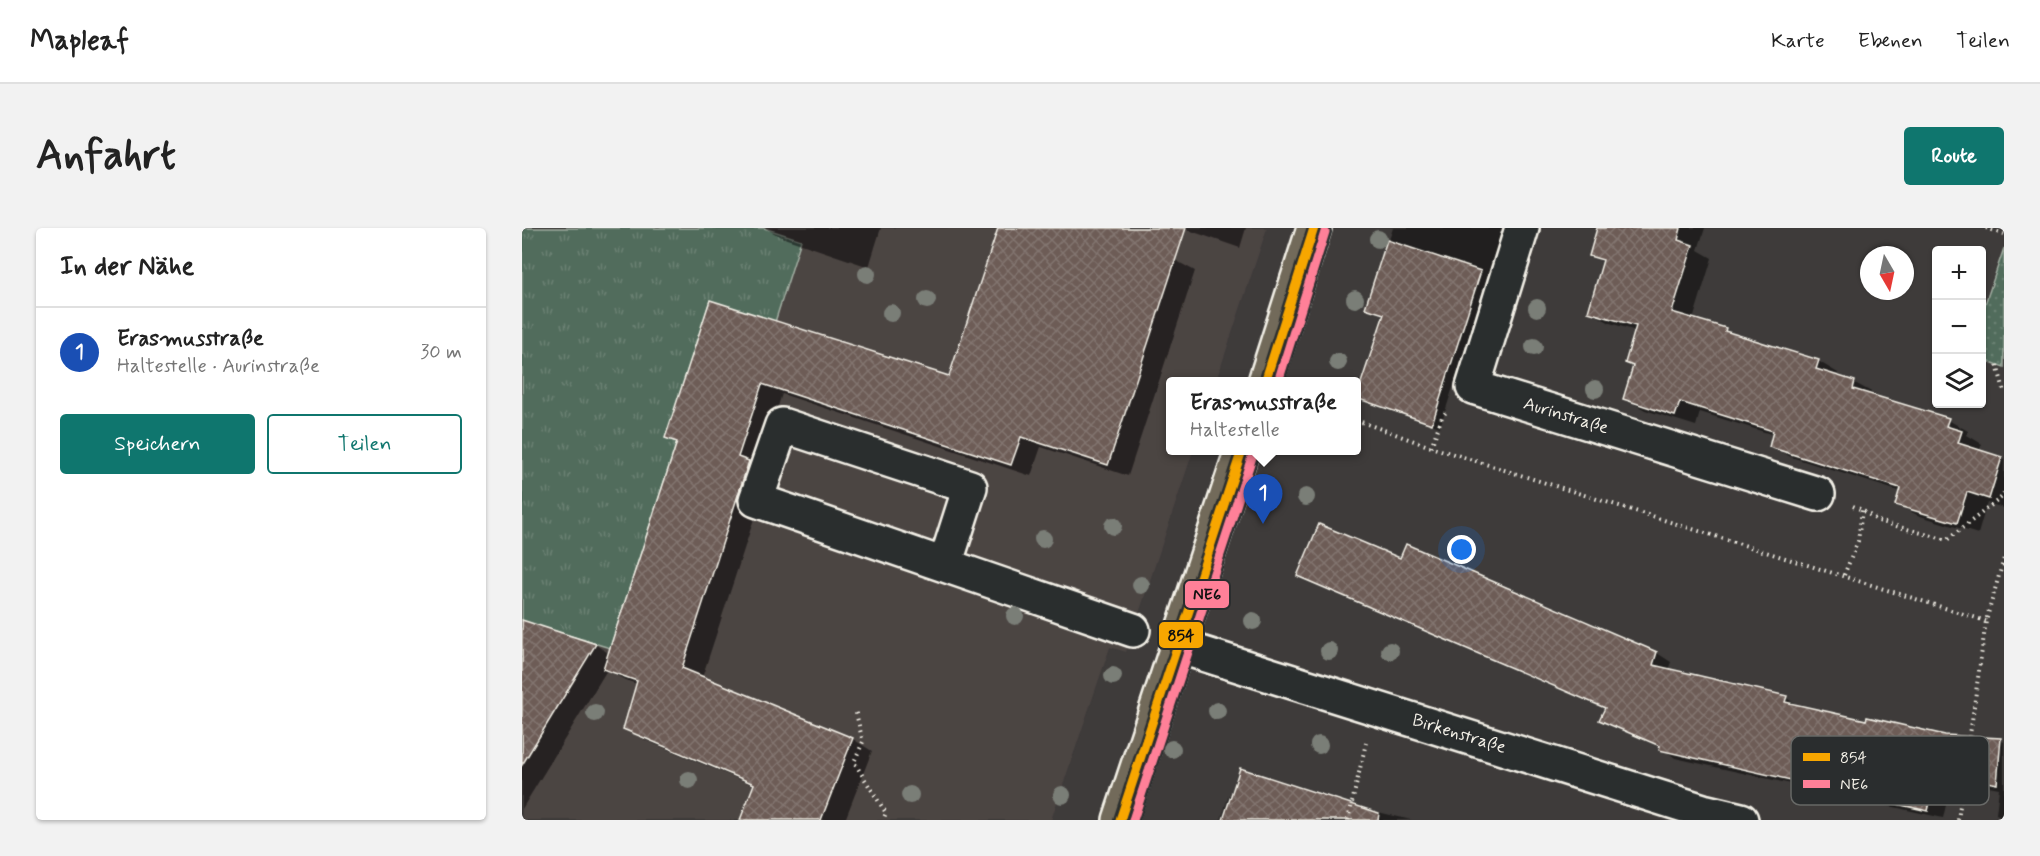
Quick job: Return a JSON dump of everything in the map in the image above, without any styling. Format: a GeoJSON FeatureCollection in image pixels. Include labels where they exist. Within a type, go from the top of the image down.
{"type":"FeatureCollection","features":[{"type":"Feature","properties":{"kind":"main road"},"geometry":{"type":"LineString","coordinates":[[1266,377],[1314,228]]}},
{"type":"Feature","properties":{"kind":"main road"},"geometry":{"type":"LineString","coordinates":[[1120,820],[1240,455]]}},
{"type":"Feature","properties":{"kind":"street","name":"Aurinstraße"},"geometry":{"type":"LineString","coordinates":[[1522,228],[1473,387],[1818,495]]}},
{"type":"Feature","properties":{"kind":"street"},"geometry":{"type":"LineString","coordinates":[[945,565],[970,487],[782,425],[756,500],[1133,630]]}},
{"type":"Feature","properties":{"kind":"street","name":"Birkenstraße"},"geometry":{"type":"LineString","coordinates":[[1178,646],[1703,811],[1741,820]]}},
{"type":"Feature","properties":{"kind":"path"},"geometry":{"type":"LineString","coordinates":[[1986,228],[2004,234]]}},
{"type":"Feature","properties":{"kind":"path"},"geometry":{"type":"LineString","coordinates":[[1996,365],[2004,390]]}},
{"type":"Feature","properties":{"kind":"path"},"geometry":{"type":"LineString","coordinates":[[1361,422],[1431,447],[1986,621]]}},
{"type":"Feature","properties":{"kind":"path"},"geometry":{"type":"LineString","coordinates":[[1818,495],[1862,510],[1878,521],[1947,540],[2002,497],[2004,492]]}},
{"type":"Feature","properties":{"kind":"path"},"geometry":{"type":"LineString","coordinates":[[1844,575],[1858,541],[1862,510]]}},
{"type":"Feature","properties":{"kind":"path"},"geometry":{"type":"LineString","coordinates":[[1970,736],[1986,621],[2004,558]]}},
{"type":"Feature","properties":{"kind":"path"},"geometry":{"type":"LineString","coordinates":[[1348,820],[1375,708]]}},
{"type":"Feature","properties":{"kind":"path"},"geometry":{"type":"LineString","coordinates":[[856,713],[863,742],[854,762],[886,813],[883,820]]}},
{"type":"Feature","properties":{"kind":"path"},"geometry":{"type":"LineString","coordinates":[[1958,820],[1960,805]]}},
{"type":"Feature","properties":{"kind":"shaded area"},"geometry":{"type":"Polygon","coordinates":[[[522,228],[1267,228],[1217,377],[1166,377],[1166,455],[1192,455],[1126,652],[1110,647],[1051,820],[522,820],[522,228]]]}},
{"type":"Feature","properties":{"kind":"green space"},"geometry":{"type":"Polygon","coordinates":[[[522,228],[764,228],[801,240],[775,322],[710,301],[666,438],[677,442],[610,648],[522,621],[522,228]]]}},
{"type":"Feature","properties":{"kind":"green space"},"geometry":{"type":"Polygon","coordinates":[[[2004,248],[2004,367],[1986,360],[1986,301],[2004,248]]]}},
{"type":"Feature","properties":{"kind":"building"},"geometry":{"type":"Polygon","coordinates":[[[998,228],[1186,228],[1108,465],[1021,437],[1011,465],[762,384],[738,457],[749,461],[682,668],[853,738],[821,820],[740,820],[754,784],[623,729],[637,681],[603,669],[677,442],[665,438],[710,300],[949,376],[998,228]]]}},
{"type":"Feature","properties":{"kind":"building"},"geometry":{"type":"Polygon","coordinates":[[[1597,228],[1681,228],[1678,240],[1693,245],[1672,312],[1819,360],[1816,369],[1855,381],[1853,389],[1949,418],[1946,426],[1962,431],[1958,443],[2002,457],[1989,499],[1967,492],[1957,523],[1895,505],[1900,488],[1769,447],[1773,431],[1680,402],[1675,416],[1623,399],[1633,366],[1625,363],[1636,326],[1588,312],[1603,260],[1589,256],[1597,228]]]}},
{"type":"Feature","properties":{"kind":"building"},"geometry":{"type":"Polygon","coordinates":[[[1387,240],[1481,271],[1432,424],[1361,400],[1361,383],[1384,314],[1365,308],[1387,240]]]}},
{"type":"Feature","properties":{"kind":"building"},"geometry":{"type":"Polygon","coordinates":[[[1319,524],[1400,558],[1406,544],[1657,652],[1653,665],[1787,696],[1785,702],[1866,720],[1867,717],[1945,735],[1964,736],[1791,736],[1791,780],[1659,750],[1660,746],[1599,720],[1605,708],[1297,576],[1319,524]]]}},
{"type":"Feature","properties":{"kind":"building"},"geometry":{"type":"Polygon","coordinates":[[[522,620],[596,644],[522,765],[522,620]]]}},
{"type":"Feature","properties":{"kind":"building"},"geometry":{"type":"Polygon","coordinates":[[[1989,737],[2001,738],[1997,784],[1989,782],[1989,737]]]}},
{"type":"Feature","properties":{"kind":"building"},"geometry":{"type":"Polygon","coordinates":[[[1240,768],[1379,813],[1378,820],[1223,820],[1240,768]]]}},
{"type":"Feature","properties":{"kind":"building"},"geometry":{"type":"Polygon","coordinates":[[[1902,805],[1929,805],[1928,811],[1902,805]]]}},
{"type":"Feature","properties":{"kind":"transit line","name":"854"},"geometry":{"type":"LineString","coordinates":[[1267,377],[1314,228]]}},
{"type":"Feature","properties":{"kind":"transit line","name":"NE6"},"geometry":{"type":"LineString","coordinates":[[1280,377],[1325,232]]}},
{"type":"Feature","properties":{"kind":"transit line","name":"854"},"geometry":{"type":"LineString","coordinates":[[1120,820],[1240,455]]}},
{"type":"Feature","properties":{"kind":"transit line","name":"NE6"},"geometry":{"type":"LineString","coordinates":[[1133,820],[1253,455]]}},
{"type":"Feature","properties":{"kind":"place","name":"Erasmusstraße"},"geometry":{"type":"Point","coordinates":[1263,524]}}]}
